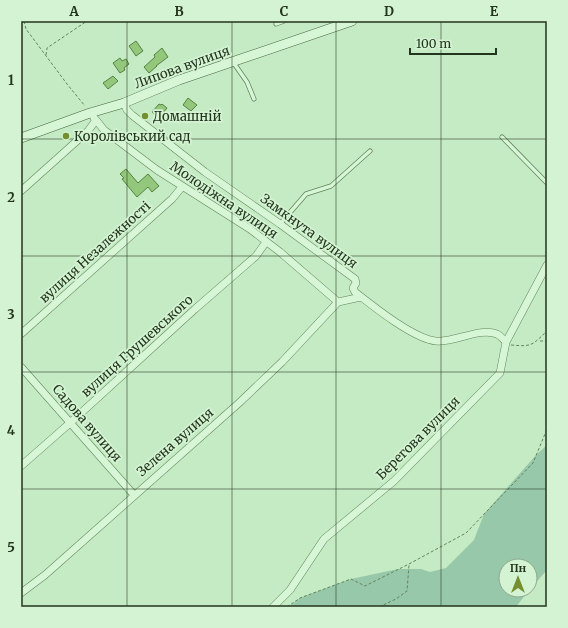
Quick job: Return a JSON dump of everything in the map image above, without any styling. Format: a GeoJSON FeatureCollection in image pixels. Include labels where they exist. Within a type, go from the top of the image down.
{"type":"FeatureCollection","features":[{"type":"Feature","properties":{"kind":"street","name":"Липова вулиця"},"geometry":{"type":"LineString","coordinates":[[21,138],[93,116],[179,80],[352,21]]}},
{"type":"Feature","properties":{"kind":"street","name":"Замкнута вулиця"},"geometry":{"type":"LineString","coordinates":[[124,103],[127,110],[132,115],[205,172],[280,224],[355,279],[356,283],[353,288],[361,297]]}},
{"type":"Feature","properties":{"kind":"street","name":"Молодіжна вулиця"},"geometry":{"type":"LineString","coordinates":[[93,116],[104,130],[182,186],[250,229],[338,302]]}},
{"type":"Feature","properties":{"kind":"street"},"geometry":{"type":"LineString","coordinates":[[21,191],[88,131],[93,116]]}},
{"type":"Feature","properties":{"kind":"street","name":"вулиця Незалежності"},"geometry":{"type":"LineString","coordinates":[[21,334],[172,199],[182,186]]}},
{"type":"Feature","properties":{"kind":"street","name":"вулиця Грушевського"},"geometry":{"type":"LineString","coordinates":[[21,466],[195,308],[256,256],[266,242]]}},
{"type":"Feature","properties":{"kind":"street","name":"Берегова вулиця"},"geometry":{"type":"LineString","coordinates":[[273,607],[290,590],[324,539],[394,481],[500,373],[506,342],[547,265]]}},
{"type":"Feature","properties":{"kind":"street"},"geometry":{"type":"LineString","coordinates":[[338,302],[361,297],[407,330],[427,340],[445,341],[477,333],[487,333],[496,334],[506,342]]}},
{"type":"Feature","properties":{"kind":"street","name":"Зелена вулиця"},"geometry":{"type":"LineString","coordinates":[[21,593],[45,575],[282,362],[338,302]]}},
{"type":"Feature","properties":{"kind":"street","name":"Садова вулиця"},"geometry":{"type":"LineString","coordinates":[[21,367],[134,495]]}},
{"type":"Feature","properties":{"kind":"lane"},"geometry":{"type":"LineString","coordinates":[[276,24],[284,21]]}},
{"type":"Feature","properties":{"kind":"lane"},"geometry":{"type":"LineString","coordinates":[[233,62],[247,82],[254,99]]}},
{"type":"Feature","properties":{"kind":"lane"},"geometry":{"type":"LineString","coordinates":[[502,137],[547,183]]}},
{"type":"Feature","properties":{"kind":"lane"},"geometry":{"type":"LineString","coordinates":[[280,224],[306,194],[331,186],[370,151]]}},
{"type":"Feature","properties":{"kind":"path"},"geometry":{"type":"LineString","coordinates":[[24,21],[26,29],[93,116]]}},
{"type":"Feature","properties":{"kind":"path"},"geometry":{"type":"LineString","coordinates":[[46,55],[47,48],[87,21]]}},
{"type":"Feature","properties":{"kind":"path"},"geometry":{"type":"LineString","coordinates":[[506,342],[525,346],[533,345],[539,341],[547,331]]}},
{"type":"Feature","properties":{"kind":"path"},"geometry":{"type":"LineString","coordinates":[[539,341],[547,341]]}},
{"type":"Feature","properties":{"kind":"path"},"geometry":{"type":"LineString","coordinates":[[286,607],[300,598],[351,579],[365,586],[466,533],[533,463],[547,429]]}},
{"type":"Feature","properties":{"kind":"path"},"geometry":{"type":"LineString","coordinates":[[380,607],[396,599],[407,591],[409,564]]}},
{"type":"Feature","properties":{"kind":"green space"},"geometry":{"type":"Polygon","coordinates":[[[547,445],[547,570],[538,580],[538,558],[498,558],[498,598],[523,598],[516,607],[289,607],[300,598],[351,579],[398,569],[421,569],[430,572],[446,568],[474,540],[484,514],[537,454],[547,445]]]}},
{"type":"Feature","properties":{"kind":"building"},"geometry":{"type":"Polygon","coordinates":[[[136,41],[143,51],[136,56],[129,46],[136,41]]]}},
{"type":"Feature","properties":{"kind":"building"},"geometry":{"type":"Polygon","coordinates":[[[162,48],[168,57],[149,73],[144,67],[162,48]]]}},
{"type":"Feature","properties":{"kind":"building"},"geometry":{"type":"Polygon","coordinates":[[[120,58],[122,61],[126,59],[129,64],[124,68],[125,70],[120,73],[113,63],[120,58]]]}},
{"type":"Feature","properties":{"kind":"building"},"geometry":{"type":"Polygon","coordinates":[[[113,76],[118,81],[108,89],[103,83],[113,76]]]}},
{"type":"Feature","properties":{"kind":"building"},"geometry":{"type":"Polygon","coordinates":[[[188,98],[197,105],[191,111],[183,105],[188,98]]]}},
{"type":"Feature","properties":{"kind":"building"},"geometry":{"type":"Polygon","coordinates":[[[159,104],[162,104],[167,108],[159,118],[152,112],[159,104]]]}},
{"type":"Feature","properties":{"kind":"building"},"geometry":{"type":"Polygon","coordinates":[[[126,169],[138,183],[148,174],[159,186],[152,192],[148,187],[137,197],[122,179],[124,178],[120,174],[126,169]]]}},
{"type":"Feature","properties":{"kind":"place","name":"Домашній"},"geometry":{"type":"Point","coordinates":[145,116]}},
{"type":"Feature","properties":{"kind":"place","name":"Королівський сад"},"geometry":{"type":"Point","coordinates":[66,136]}}]}
